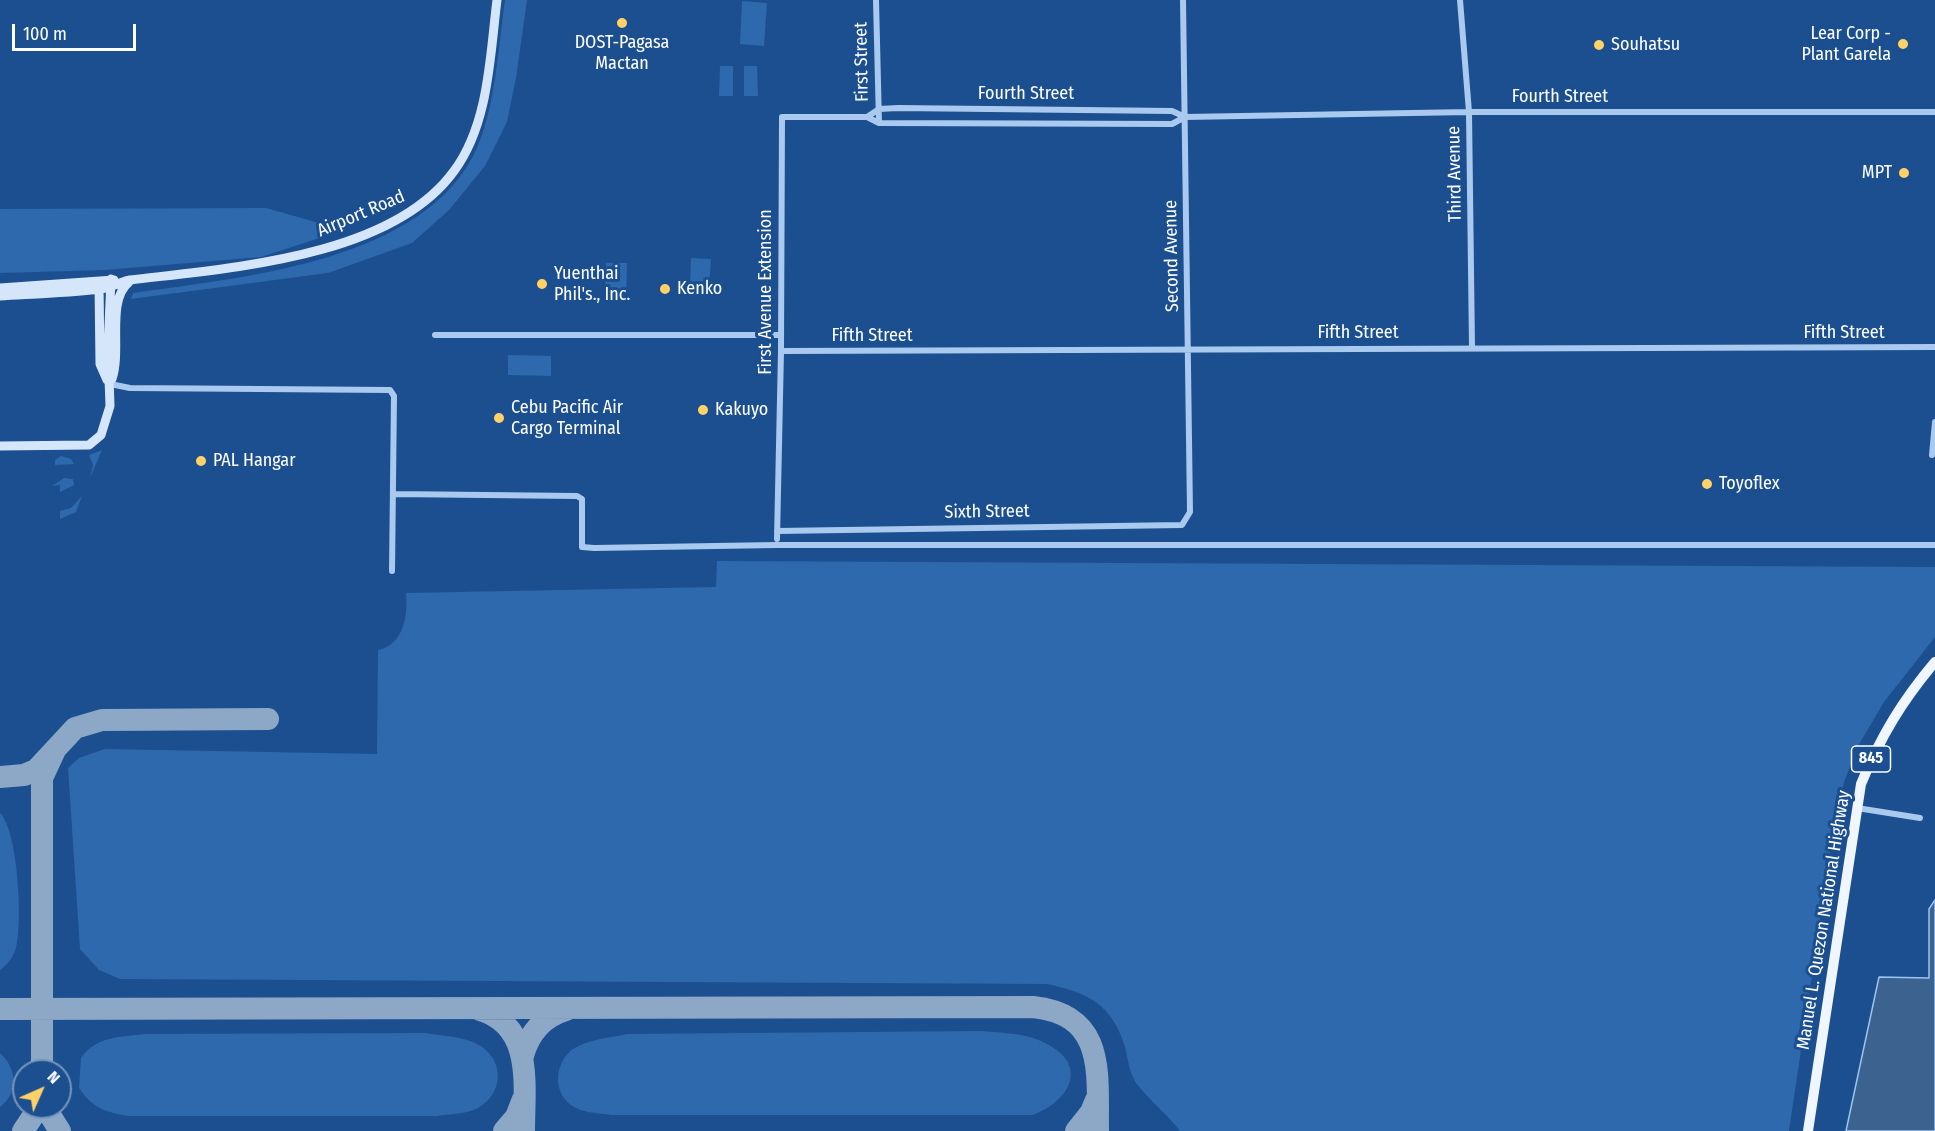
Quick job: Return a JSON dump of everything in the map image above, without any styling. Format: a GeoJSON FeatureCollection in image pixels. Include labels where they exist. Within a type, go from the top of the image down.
{"type":"FeatureCollection","features":[{"type":"Feature","properties":{"kind":"main road","name":"Manuel L. Quezon National Highway"},"geometry":{"type":"LineString","coordinates":[[1808,1131],[1861,784],[1878,744],[1896,711],[1935,662]]}},
{"type":"Feature","properties":{"kind":"street","name":"Airport Road"},"geometry":{"type":"LineString","coordinates":[[0,288],[111,283],[248,267],[309,254],[357,237],[420,207],[441,188],[456,170],[468,147],[477,121],[489,64],[497,0]]}},
{"type":"Feature","properties":{"kind":"street","name":"First Street"},"geometry":{"type":"LineString","coordinates":[[876,0],[879,123]]}},
{"type":"Feature","properties":{"kind":"street","name":"Second Avenue"},"geometry":{"type":"LineString","coordinates":[[1183,0],[1190,512]]}},
{"type":"Feature","properties":{"kind":"street","name":"Third Avenue"},"geometry":{"type":"LineString","coordinates":[[1460,0],[1469,112],[1472,348]]}},
{"type":"Feature","properties":{"kind":"street"},"geometry":{"type":"LineString","coordinates":[[898,108],[898,122]]}},
{"type":"Feature","properties":{"kind":"street"},"geometry":{"type":"LineString","coordinates":[[867,117],[879,109]]}},
{"type":"Feature","properties":{"kind":"street","name":"Fourth Street"},"geometry":{"type":"LineString","coordinates":[[879,109],[1172,111],[1185,117],[1469,112],[1935,112]]}},
{"type":"Feature","properties":{"kind":"street"},"geometry":{"type":"LineString","coordinates":[[963,109],[963,123]]}},
{"type":"Feature","properties":{"kind":"street"},"geometry":{"type":"LineString","coordinates":[[1020,109],[1020,123]]}},
{"type":"Feature","properties":{"kind":"street"},"geometry":{"type":"LineString","coordinates":[[1071,110],[1071,123]]}},
{"type":"Feature","properties":{"kind":"street","name":"Fourth Street"},"geometry":{"type":"LineString","coordinates":[[782,117],[867,117],[879,123],[1172,124],[1185,117]]}},
{"type":"Feature","properties":{"kind":"street","name":"First Avenue Extension"},"geometry":{"type":"LineString","coordinates":[[777,538],[782,117]]}},
{"type":"Feature","properties":{"kind":"street"},"geometry":{"type":"LineString","coordinates":[[110,384],[118,354],[117,297],[128,281]]}},
{"type":"Feature","properties":{"kind":"street"},"geometry":{"type":"LineString","coordinates":[[0,446],[89,445],[101,435],[109,414],[108,340],[111,283]]}},
{"type":"Feature","properties":{"kind":"street","name":"Airport Road"},"geometry":{"type":"LineString","coordinates":[[0,297],[99,284]]}},
{"type":"Feature","properties":{"kind":"street"},"geometry":{"type":"LineString","coordinates":[[99,284],[100,364],[110,384]]}},
{"type":"Feature","properties":{"kind":"street"},"geometry":{"type":"LineString","coordinates":[[435,335],[781,335]]}},
{"type":"Feature","properties":{"kind":"street","name":"Fifth Street"},"geometry":{"type":"LineString","coordinates":[[781,351],[1935,347]]}},
{"type":"Feature","properties":{"kind":"street"},"geometry":{"type":"LineString","coordinates":[[110,384],[130,388],[390,390],[394,396],[392,571]]}},
{"type":"Feature","properties":{"kind":"street"},"geometry":{"type":"LineString","coordinates":[[1932,455],[1935,422]]}},
{"type":"Feature","properties":{"kind":"street"},"geometry":{"type":"LineString","coordinates":[[393,494],[577,496],[582,499],[582,547],[594,548],[776,545],[1935,545]]}},
{"type":"Feature","properties":{"kind":"street","name":"Sixth Street"},"geometry":{"type":"LineString","coordinates":[[777,531],[1182,525],[1190,512]]}},
{"type":"Feature","properties":{"kind":"street"},"geometry":{"type":"LineString","coordinates":[[1857,808],[1920,818]]}},
{"type":"Feature","properties":{"kind":"shaded area"},"geometry":{"type":"Polygon","coordinates":[[[505,0],[527,0],[507,122],[485,166],[449,210],[412,243],[328,273],[131,299],[133,293],[225,280],[326,258],[374,240],[416,217],[452,187],[477,148],[492,94],[505,0]]]}},
{"type":"Feature","properties":{"kind":"shaded area"},"geometry":{"type":"Polygon","coordinates":[[[742,1],[767,3],[764,46],[740,44],[742,1]]]}},
{"type":"Feature","properties":{"kind":"shaded area"},"geometry":{"type":"Polygon","coordinates":[[[720,66],[733,66],[733,96],[719,96],[720,66]]]}},
{"type":"Feature","properties":{"kind":"shaded area"},"geometry":{"type":"Polygon","coordinates":[[[744,66],[757,66],[758,96],[744,96],[744,66]]]}},
{"type":"Feature","properties":{"kind":"shaded area"},"geometry":{"type":"Polygon","coordinates":[[[266,208],[344,230],[261,257],[105,270],[0,273],[0,209],[266,208]]]}},
{"type":"Feature","properties":{"kind":"shaded area"},"geometry":{"type":"Polygon","coordinates":[[[691,258],[711,259],[709,288],[690,287],[691,258]]]}},
{"type":"Feature","properties":{"kind":"shaded area"},"geometry":{"type":"Polygon","coordinates":[[[606,263],[627,263],[626,296],[605,296],[606,263]]]}},
{"type":"Feature","properties":{"kind":"shaded area"},"geometry":{"type":"Polygon","coordinates":[[[508,355],[551,356],[551,376],[508,375],[508,355]]]}},
{"type":"Feature","properties":{"kind":"shaded area"},"geometry":{"type":"Polygon","coordinates":[[[102,450],[90,478],[93,465],[89,455],[102,450]]]}},
{"type":"Feature","properties":{"kind":"shaded area"},"geometry":{"type":"Polygon","coordinates":[[[61,456],[71,459],[74,464],[55,465],[55,460],[61,456]]]}},
{"type":"Feature","properties":{"kind":"shaded area"},"geometry":{"type":"Polygon","coordinates":[[[64,478],[73,479],[74,485],[60,492],[60,485],[52,486],[64,478]]]}},
{"type":"Feature","properties":{"kind":"shaded area"},"geometry":{"type":"Polygon","coordinates":[[[82,496],[76,512],[60,519],[60,511],[71,508],[82,496]]]}},
{"type":"Feature","properties":{"kind":"shaded area"},"geometry":{"type":"Polygon","coordinates":[[[717,561],[1935,567],[1935,637],[1884,702],[1858,746],[1844,782],[1835,820],[1789,1131],[1180,1131],[1136,1083],[1130,1070],[1120,1032],[1105,1011],[1086,997],[1047,984],[120,979],[99,970],[80,949],[68,768],[79,758],[105,749],[377,754],[378,650],[387,647],[399,636],[405,619],[406,593],[716,587],[717,561]]]}},
{"type":"Feature","properties":{"kind":"shaded area"},"geometry":{"type":"Polygon","coordinates":[[[0,813],[6,823],[15,857],[19,919],[15,952],[0,970],[0,813]]]}},
{"type":"Feature","properties":{"kind":"shaded area"},"geometry":{"type":"Polygon","coordinates":[[[1935,900],[1935,1131],[1846,1131],[1879,977],[1929,978],[1929,909],[1935,900]]]}},
{"type":"Feature","properties":{"kind":"shaded area"},"geometry":{"type":"Polygon","coordinates":[[[981,1031],[1016,1034],[1049,1045],[1069,1064],[1071,1074],[1064,1093],[1056,1102],[1033,1115],[611,1115],[575,1108],[561,1092],[558,1077],[562,1061],[573,1049],[592,1041],[627,1034],[981,1031]]]}},
{"type":"Feature","properties":{"kind":"shaded area"},"geometry":{"type":"Polygon","coordinates":[[[425,1033],[475,1043],[492,1056],[498,1074],[497,1084],[487,1101],[469,1112],[437,1116],[128,1116],[94,1105],[79,1088],[81,1058],[94,1045],[118,1037],[145,1034],[425,1033]]]}},
{"type":"Feature","properties":{"kind":"shaded area"},"geometry":{"type":"Polygon","coordinates":[[[0,1053],[10,1066],[12,1090],[0,1107],[0,1053]]]}},
{"type":"Feature","properties":{"kind":"taxiway"},"geometry":{"type":"LineString","coordinates":[[0,777],[24,775],[36,770],[75,728],[102,720],[268,719]]}},
{"type":"Feature","properties":{"kind":"taxiway"},"geometry":{"type":"LineString","coordinates":[[42,1059],[42,778],[55,750]]}},
{"type":"Feature","properties":{"kind":"taxiway"},"geometry":{"type":"LineString","coordinates":[[0,1009],[1033,1007],[1057,1012],[1074,1022],[1086,1035],[1097,1069],[1098,1131]]}},
{"type":"Feature","properties":{"kind":"taxiway"},"geometry":{"type":"LineString","coordinates":[[480,1010],[497,1018],[510,1029],[518,1043],[524,1077],[524,1131]]}},
{"type":"Feature","properties":{"kind":"taxiway"},"geometry":{"type":"LineString","coordinates":[[523,1056],[529,1040],[538,1027],[550,1017],[566,1010]]}},
{"type":"Feature","properties":{"kind":"taxiway"},"geometry":{"type":"LineString","coordinates":[[504,1131],[516,1117],[523,1099]]}},
{"type":"Feature","properties":{"kind":"taxiway"},"geometry":{"type":"LineString","coordinates":[[1076,1131],[1091,1112],[1096,1100]]}},
{"type":"Feature","properties":{"kind":"taxiway"},"geometry":{"type":"LineString","coordinates":[[23,1131],[31,1119]]}},
{"type":"Feature","properties":{"kind":"taxiway"},"geometry":{"type":"LineString","coordinates":[[52,1119],[60,1131]]}},
{"type":"Feature","properties":{"kind":"place","name":"DOST-Pagasa Mactan"},"geometry":{"type":"Point","coordinates":[622,23]}},
{"type":"Feature","properties":{"kind":"place","name":"Lear Corp - Plant Garela"},"geometry":{"type":"Point","coordinates":[1903,44]}},
{"type":"Feature","properties":{"kind":"place","name":"Souhatsu"},"geometry":{"type":"Point","coordinates":[1599,45]}},
{"type":"Feature","properties":{"kind":"place","name":"MPT"},"geometry":{"type":"Point","coordinates":[1904,173]}},
{"type":"Feature","properties":{"kind":"place","name":"Yuenthai Phil's., Inc."},"geometry":{"type":"Point","coordinates":[542,284]}},
{"type":"Feature","properties":{"kind":"place","name":"Kenko"},"geometry":{"type":"Point","coordinates":[665,289]}},
{"type":"Feature","properties":{"kind":"place","name":"Kakuyo"},"geometry":{"type":"Point","coordinates":[703,410]}},
{"type":"Feature","properties":{"kind":"place","name":"Cebu Pacific Air Cargo Terminal"},"geometry":{"type":"Point","coordinates":[499,418]}},
{"type":"Feature","properties":{"kind":"place","name":"PAL Hangar"},"geometry":{"type":"Point","coordinates":[201,461]}},
{"type":"Feature","properties":{"kind":"place","name":"Toyoflex"},"geometry":{"type":"Point","coordinates":[1707,484]}}]}
